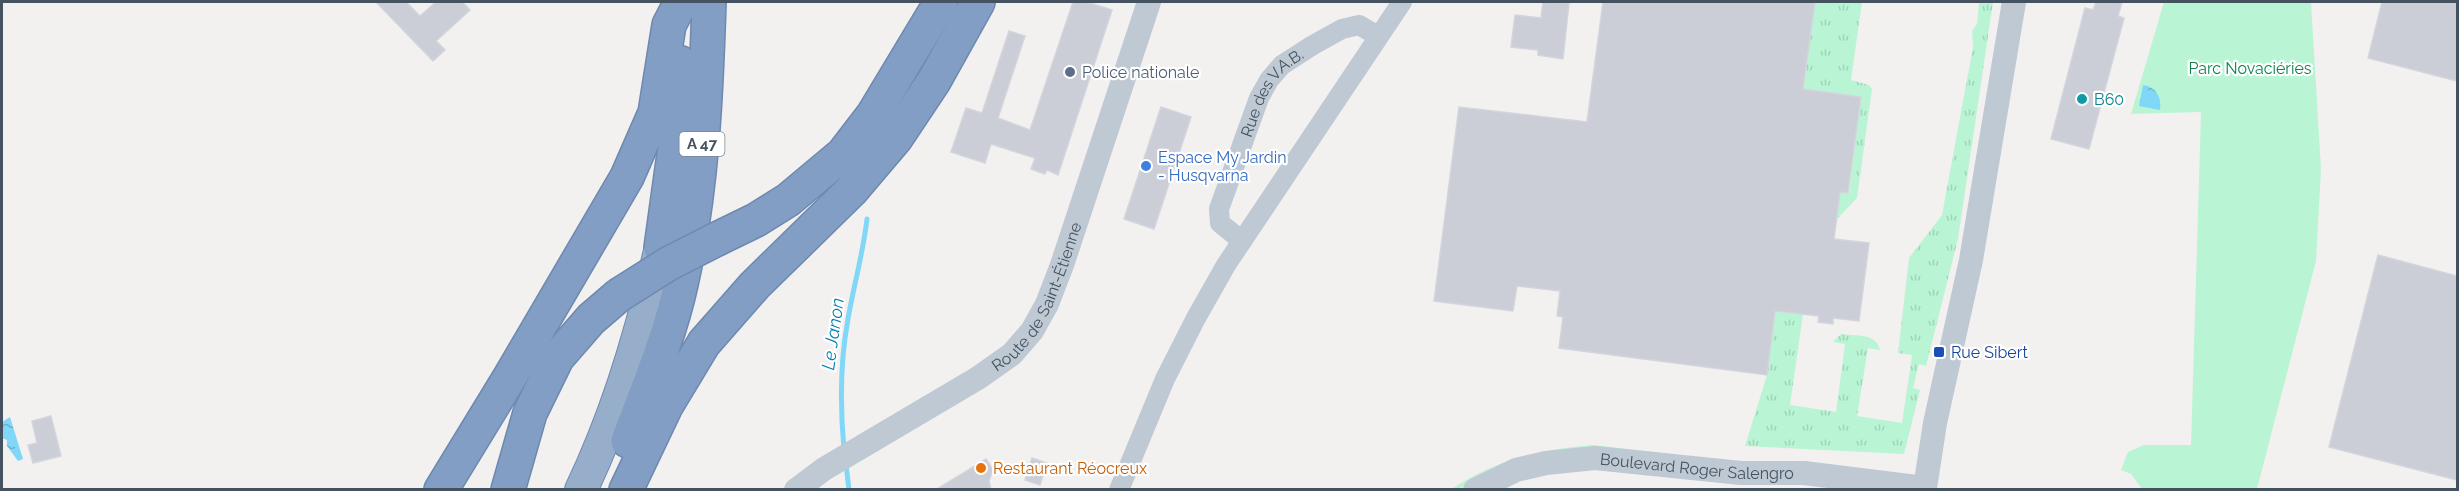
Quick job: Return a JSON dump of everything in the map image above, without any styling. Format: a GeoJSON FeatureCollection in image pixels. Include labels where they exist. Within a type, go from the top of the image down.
{"type":"FeatureCollection","features":[{"type":"Feature","properties":{"kind":"highway","name":"A 47"},"geometry":{"type":"LineString","coordinates":[[581,489],[613,417],[631,364],[661,248],[680,96],[682,2]]}},
{"type":"Feature","properties":{"kind":"highway"},"geometry":{"type":"LineString","coordinates":[[441,489],[510,377],[627,177],[655,113],[669,25],[682,2]]}},
{"type":"Feature","properties":{"kind":"highway","name":"A 47"},"geometry":{"type":"LineString","coordinates":[[608,489],[617,473],[656,365],[680,286],[697,196],[706,99],[709,2]]}},
{"type":"Feature","properties":{"kind":"highway"},"geometry":{"type":"LineString","coordinates":[[508,489],[530,413],[557,358],[591,319],[619,295],[668,264],[756,220],[788,200],[843,154],[873,115],[941,2]]}},
{"type":"Feature","properties":{"kind":"highway"},"geometry":{"type":"LineString","coordinates":[[626,489],[666,406],[705,343],[755,285],[851,191],[896,138],[934,81],[978,2]]}},
{"type":"Feature","properties":{"kind":"street","name":"Route de Saint-Étienne"},"geometry":{"type":"LineString","coordinates":[[796,489],[824,469],[978,378],[1012,354],[1032,331],[1047,304],[1062,265],[1149,2]]}},
{"type":"Feature","properties":{"kind":"street"},"geometry":{"type":"LineString","coordinates":[[1119,489],[1180,349],[1221,274],[1402,2]]}},
{"type":"Feature","properties":{"kind":"street"},"geometry":{"type":"LineString","coordinates":[[1925,489],[1935,423],[1971,260],[2014,2]]}},
{"type":"Feature","properties":{"kind":"street","name":"Rue des V.A.B."},"geometry":{"type":"LineString","coordinates":[[1242,241],[1220,223],[1219,209],[1259,98],[1269,80],[1282,65],[1342,29],[1359,25],[1378,36]]}},
{"type":"Feature","properties":{"kind":"street","name":"Boulevard Roger Salengro"},"geometry":{"type":"LineString","coordinates":[[1475,489],[1516,470],[1546,463],[1595,458],[1742,473],[1804,473],[1925,489]]}},
{"type":"Feature","properties":{"kind":"green space"},"geometry":{"type":"Polygon","coordinates":[[[1815,2],[1862,2],[1851,80],[1869,85],[1872,89],[1857,198],[1837,219],[1840,192],[1849,193],[1861,97],[1793,172],[1815,2]]]}},
{"type":"Feature","properties":{"kind":"green space"},"geometry":{"type":"Polygon","coordinates":[[[1979,2],[1993,2],[1958,239],[1926,366],[1919,364],[1913,388],[1920,390],[1904,454],[1745,446],[1767,375],[1785,233],[1791,312],[1803,314],[1790,405],[1836,412],[1845,344],[1833,342],[1841,334],[1865,336],[1875,341],[1880,350],[1868,348],[1857,416],[1902,423],[1912,355],[1898,353],[1909,258],[1942,215],[1973,47],[1972,31],[1977,24],[1979,2]]]}},
{"type":"Feature","properties":{"kind":"green space","name":"Parc Novaciéries"},"geometry":{"type":"Polygon","coordinates":[[[2164,2],[2311,2],[2321,169],[2316,261],[2257,489],[2142,489],[2131,474],[2121,470],[2128,452],[2144,445],[2191,445],[2201,112],[2131,114],[2164,2]]]}},
{"type":"Feature","properties":{"kind":"green space"},"geometry":{"type":"Polygon","coordinates":[[[1594,445],[1730,461],[1620,452],[1468,484],[1459,489],[1450,490],[1484,471],[1519,458],[1537,453],[1594,445]]]}},
{"type":"Feature","properties":{"kind":"water"},"geometry":{"type":"Polygon","coordinates":[[[2143,85],[2157,93],[2160,110],[2139,106],[2143,85]]]}},
{"type":"Feature","properties":{"kind":"water"},"geometry":{"type":"Polygon","coordinates":[[[10,417],[23,459],[18,461],[7,446],[7,440],[2,438],[2,422],[10,417]]]}},
{"type":"Feature","properties":{"kind":"building"},"geometry":{"type":"Polygon","coordinates":[[[376,2],[406,2],[420,16],[436,2],[462,2],[470,10],[436,41],[445,50],[433,61],[376,2]]]}},
{"type":"Feature","properties":{"kind":"building","name":"Police nationale"},"geometry":{"type":"Polygon","coordinates":[[[1073,2],[1087,2],[1112,10],[1058,175],[1047,170],[1045,174],[1031,169],[1035,158],[991,144],[985,163],[951,152],[966,108],[982,113],[1009,31],[1025,36],[998,118],[1030,130],[1073,2]]]}},
{"type":"Feature","properties":{"kind":"building"},"geometry":{"type":"Polygon","coordinates":[[[1543,2],[1569,3],[1563,59],[1538,55],[1538,50],[1511,47],[1515,15],[1541,18],[1543,2]]]}},
{"type":"Feature","properties":{"kind":"building"},"geometry":{"type":"Polygon","coordinates":[[[1603,2],[1815,2],[1803,89],[1861,97],[1848,193],[1840,192],[1834,239],[1869,243],[1859,321],[1833,318],[1833,324],[1818,322],[1819,316],[1775,311],[1767,375],[1559,348],[1563,317],[1557,316],[1560,291],[1517,286],[1513,311],[1434,301],[1459,107],[1587,122],[1603,2]]]}},
{"type":"Feature","properties":{"kind":"building","name":"B60"},"geometry":{"type":"Polygon","coordinates":[[[2096,2],[2122,2],[2118,16],[2124,18],[2089,149],[2051,139],[2085,8],[2093,10],[2096,2]]]}},
{"type":"Feature","properties":{"kind":"building"},"geometry":{"type":"Polygon","coordinates":[[[2382,2],[2457,2],[2457,81],[2368,58],[2382,2]]]}},
{"type":"Feature","properties":{"kind":"building"},"geometry":{"type":"Polygon","coordinates":[[[1161,107],[1191,117],[1154,229],[1124,219],[1161,107]]]}},
{"type":"Feature","properties":{"kind":"building"},"geometry":{"type":"Polygon","coordinates":[[[2378,255],[2457,276],[2457,480],[2329,447],[2378,255]]]}},
{"type":"Feature","properties":{"kind":"building"},"geometry":{"type":"Polygon","coordinates":[[[51,416],[61,456],[33,463],[28,445],[37,443],[32,421],[51,416]]]}},
{"type":"Feature","properties":{"kind":"building"},"geometry":{"type":"Polygon","coordinates":[[[1032,458],[1047,463],[1040,485],[1025,480],[1032,458]]]}},
{"type":"Feature","properties":{"kind":"building"},"geometry":{"type":"Polygon","coordinates":[[[986,459],[993,470],[989,481],[991,489],[937,489],[986,459]]]}},
{"type":"Feature","properties":{"kind":"waterway","name":"Le Janon"},"geometry":{"type":"LineString","coordinates":[[844,449],[841,400],[843,351],[867,219]]}},
{"type":"Feature","properties":{"kind":"waterway","name":"Le Janon"},"geometry":{"type":"LineString","coordinates":[[846,464],[849,490]]}},
{"type":"Feature","properties":{"kind":"place","name":"Police nationale"},"geometry":{"type":"Point","coordinates":[1070,72]}},
{"type":"Feature","properties":{"kind":"place","name":"B60"},"geometry":{"type":"Point","coordinates":[2082,99]}},
{"type":"Feature","properties":{"kind":"place","name":"Espace My Jardin - Husqvarna"},"geometry":{"type":"Point","coordinates":[1146,166]}},
{"type":"Feature","properties":{"kind":"place","name":"Rue Sibert"},"geometry":{"type":"Point","coordinates":[1939,352]}},
{"type":"Feature","properties":{"kind":"place","name":"Restaurant Réocreux"},"geometry":{"type":"Point","coordinates":[981,468]}}]}
